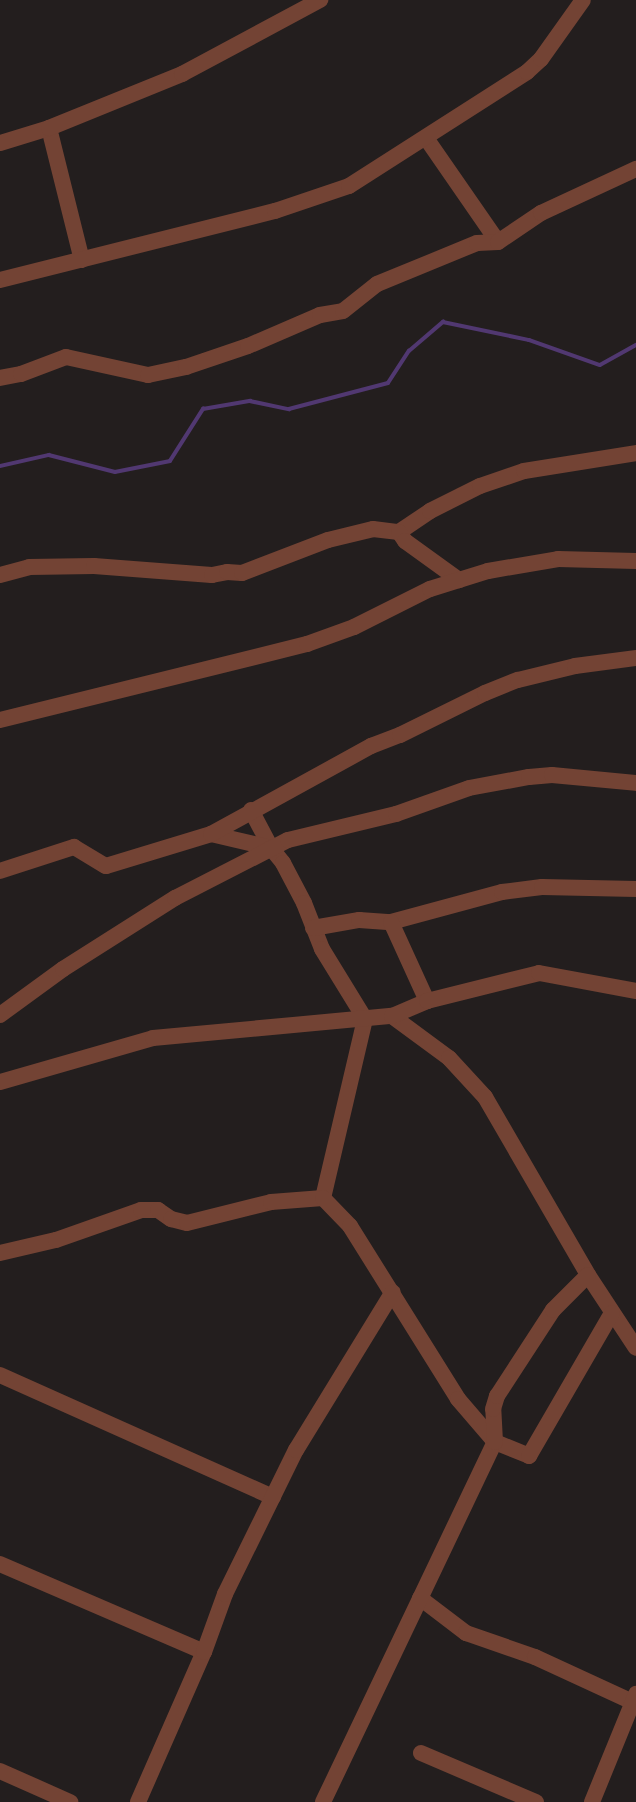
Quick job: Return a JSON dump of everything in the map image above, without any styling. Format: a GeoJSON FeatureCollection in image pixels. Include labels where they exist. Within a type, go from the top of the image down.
{"type":"FeatureCollection","features":[{"type":"Feature","properties":{"kind":"street"},"geometry":{"type":"LineString","coordinates":[[0,143],[49,128],[182,74],[320,0]]}},
{"type":"Feature","properties":{"kind":"street"},"geometry":{"type":"LineString","coordinates":[[0,280],[275,211],[349,186],[426,138],[541,59],[583,0]]}},
{"type":"Feature","properties":{"kind":"street"},"geometry":{"type":"LineString","coordinates":[[49,128],[82,260]]}},
{"type":"Feature","properties":{"kind":"street"},"geometry":{"type":"LineString","coordinates":[[426,138],[498,242]]}},
{"type":"Feature","properties":{"kind":"street"},"geometry":{"type":"LineString","coordinates":[[0,377],[21,374],[66,357],[148,375],[186,367],[320,315],[343,311],[377,284],[477,243],[498,242],[541,214],[636,169]]}},
{"type":"Feature","properties":{"kind":"street"},"geometry":{"type":"LineString","coordinates":[[399,533],[430,511],[480,486],[524,471],[636,453]]}},
{"type":"Feature","properties":{"kind":"street"},"geometry":{"type":"LineString","coordinates":[[0,575],[29,568],[94,566],[212,575],[242,573],[354,532],[373,528],[399,533],[405,541],[459,580]]}},
{"type":"Feature","properties":{"kind":"street"},"geometry":{"type":"LineString","coordinates":[[0,720],[307,644],[354,627],[429,589],[488,571],[558,559],[636,561]]}},
{"type":"Feature","properties":{"kind":"street"},"geometry":{"type":"LineString","coordinates":[[0,871],[74,847],[106,866],[211,834],[371,746],[518,680],[575,666],[636,659]]}},
{"type":"Feature","properties":{"kind":"street"},"geometry":{"type":"LineString","coordinates":[[0,1015],[63,969],[175,898],[271,848],[321,830],[396,814],[470,788],[552,775],[636,783]]}},
{"type":"Feature","properties":{"kind":"street"},"geometry":{"type":"LineString","coordinates":[[251,810],[271,848],[289,872],[341,985],[365,1019],[323,1198]]}},
{"type":"Feature","properties":{"kind":"street"},"geometry":{"type":"LineString","coordinates":[[211,834],[271,848]]}},
{"type":"Feature","properties":{"kind":"street"},"geometry":{"type":"LineString","coordinates":[[313,928],[348,920],[391,922],[502,892],[542,887],[636,889]]}},
{"type":"Feature","properties":{"kind":"street"},"geometry":{"type":"LineString","coordinates":[[391,922],[426,1001]]}},
{"type":"Feature","properties":{"kind":"street"},"geometry":{"type":"LineString","coordinates":[[2,1078],[153,1038],[290,1023],[392,1016],[426,1001],[538,973],[636,991]]}},
{"type":"Feature","properties":{"kind":"street"},"geometry":{"type":"LineString","coordinates":[[392,1016],[449,1058],[485,1097],[588,1275],[636,1348]]}},
{"type":"Feature","properties":{"kind":"street"},"geometry":{"type":"LineString","coordinates":[[0,1253],[55,1240],[151,1208],[171,1219],[187,1223],[271,1202],[323,1198]]}},
{"type":"Feature","properties":{"kind":"street"},"geometry":{"type":"LineString","coordinates":[[323,1198],[350,1226],[458,1399],[495,1442],[529,1457],[612,1312]]}},
{"type":"Feature","properties":{"kind":"street"},"geometry":{"type":"LineString","coordinates":[[323,1802],[495,1442],[493,1409],[497,1396],[553,1310],[588,1275]]}},
{"type":"Feature","properties":{"kind":"street"},"geometry":{"type":"LineString","coordinates":[[138,1802],[204,1652],[225,1594],[296,1450],[393,1292]]}},
{"type":"Feature","properties":{"kind":"street"},"geometry":{"type":"LineString","coordinates":[[0,1375],[273,1497]]}},
{"type":"Feature","properties":{"kind":"street"},"geometry":{"type":"LineString","coordinates":[[0,1564],[204,1652]]}},
{"type":"Feature","properties":{"kind":"street"},"geometry":{"type":"LineString","coordinates":[[420,1598],[467,1633],[535,1657],[634,1698],[592,1802]]}},
{"type":"Feature","properties":{"kind":"street"},"geometry":{"type":"LineString","coordinates":[[421,1753],[505,1796],[536,1802]]}},
{"type":"Feature","properties":{"kind":"street"},"geometry":{"type":"LineString","coordinates":[[0,1771],[71,1802]]}},
{"type":"Feature","properties":{"kind":"waterway"},"geometry":{"type":"LineString","coordinates":[[0,466],[49,455],[115,472],[170,461],[203,409],[250,401],[289,409],[388,383],[409,351],[443,322],[529,340],[600,365],[636,345]]}}]}
